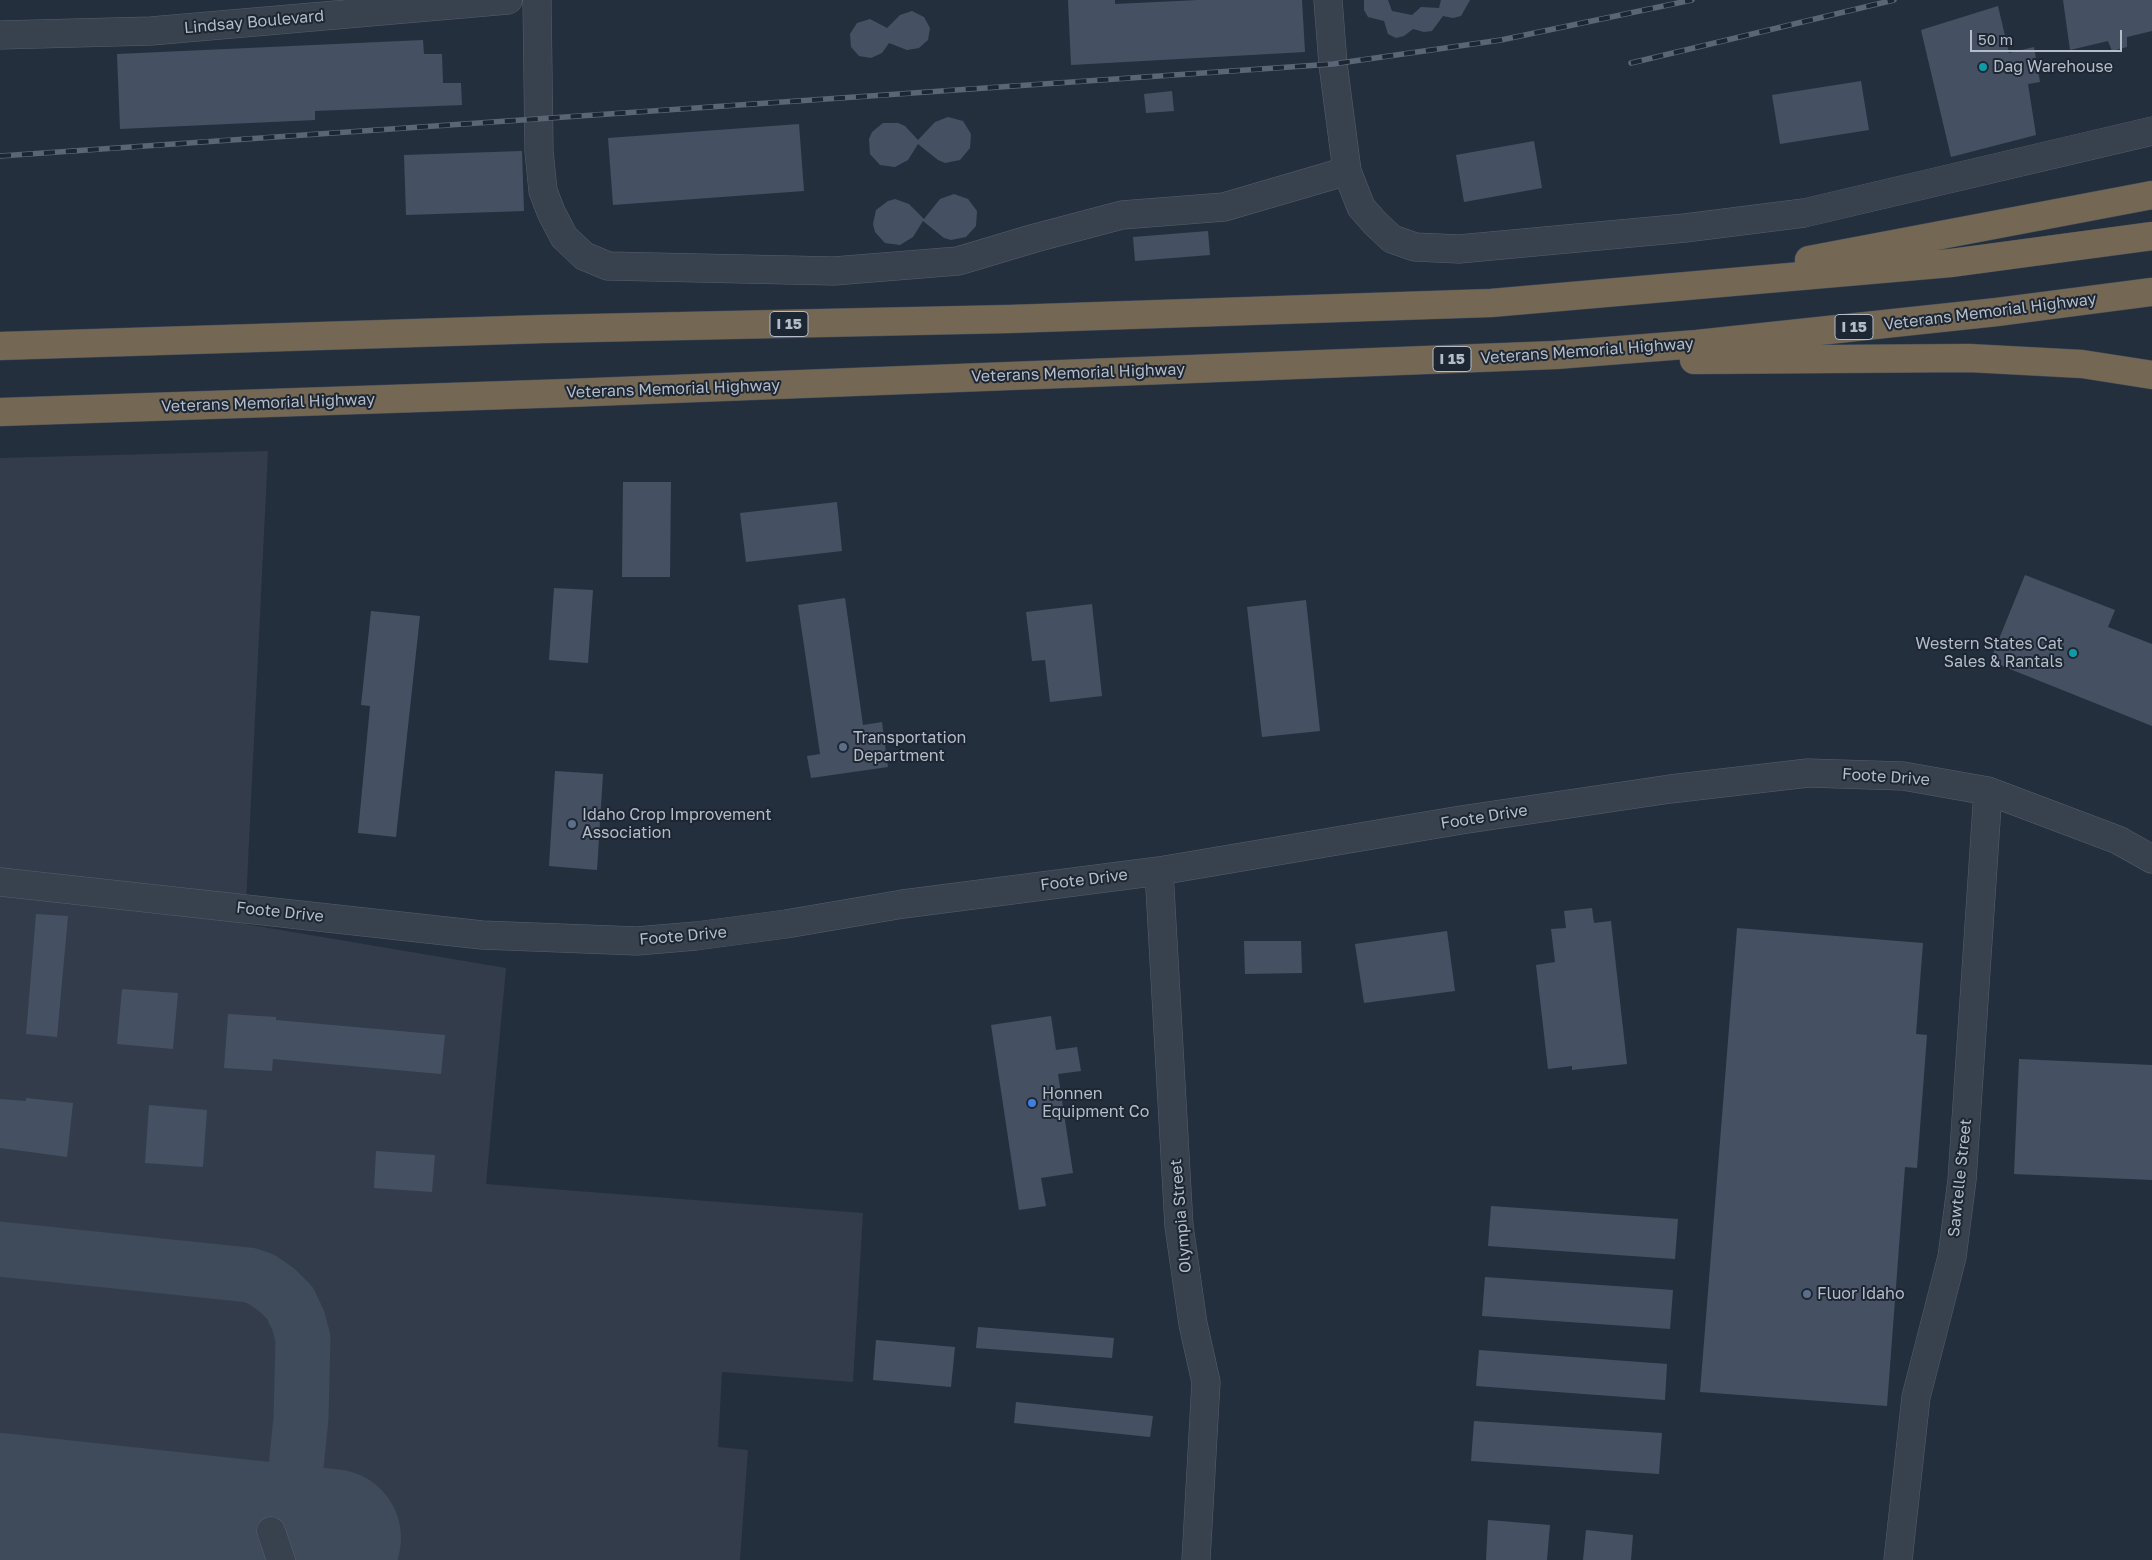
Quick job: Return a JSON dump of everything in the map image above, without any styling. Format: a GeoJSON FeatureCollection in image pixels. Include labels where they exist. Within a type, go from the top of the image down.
{"type":"FeatureCollection","features":[{"type":"Feature","properties":{"kind":"highway"},"geometry":{"type":"LineString","coordinates":[[1675,287],[2152,195]]}},
{"type":"Feature","properties":{"kind":"highway","name":"I 15"},"geometry":{"type":"LineString","coordinates":[[0,346],[544,329],[1009,320],[1481,303],[1951,263],[2152,236]]}},
{"type":"Feature","properties":{"kind":"highway","name":"Veterans Memorial Highway"},"geometry":{"type":"LineString","coordinates":[[0,412],[1556,355],[1707,343],[1997,312],[2152,292]]}},
{"type":"Feature","properties":{"kind":"highway"},"geometry":{"type":"LineString","coordinates":[[1556,355],[1697,360],[1969,358],[2082,364],[2152,375]]}},
{"type":"Feature","properties":{"kind":"street","name":"Lindsay Boulevard"},"geometry":{"type":"LineString","coordinates":[[0,35],[151,31],[508,0]]}},
{"type":"Feature","properties":{"kind":"street"},"geometry":{"type":"LineString","coordinates":[[538,0],[539,151],[543,190],[551,212],[564,237],[584,256],[608,266],[834,272],[958,261],[1122,215],[1224,207],[1347,171]]}},
{"type":"Feature","properties":{"kind":"street"},"geometry":{"type":"LineString","coordinates":[[1328,0],[1333,64],[1347,171],[1361,207],[1392,239],[1416,247],[1459,249],[1685,228],[1804,213],[2152,131]]}},
{"type":"Feature","properties":{"kind":"street","name":"Foote Drive"},"geometry":{"type":"LineString","coordinates":[[0,882],[482,935],[637,941],[696,936],[786,924],[894,905],[1159,871],[1461,820],[1670,789],[1808,773],[1903,776],[1988,791],[2118,840],[2152,859]]}},
{"type":"Feature","properties":{"kind":"street","name":"Sawtelle Street"},"geometry":{"type":"LineString","coordinates":[[1898,1560],[1916,1397],[1952,1257],[1962,1180],[1988,791]]}},
{"type":"Feature","properties":{"kind":"street","name":"Olympia Street"},"geometry":{"type":"LineString","coordinates":[[1159,871],[1179,1226],[1194,1324],[1206,1382],[1196,1560]]}},
{"type":"Feature","properties":{"kind":"street"},"geometry":{"type":"LineString","coordinates":[[271,1531],[281,1560]]}},
{"type":"Feature","properties":{"kind":"shaded area"},"geometry":{"type":"Polygon","coordinates":[[[268,451],[245,924],[506,968],[486,1184],[863,1213],[853,1382],[722,1372],[718,1447],[748,1450],[740,1560],[0,1560],[0,458],[268,451]]]}},
{"type":"Feature","properties":{"kind":"building"},"geometry":{"type":"Polygon","coordinates":[[[1068,0],[1115,0],[1115,4],[1198,0],[1302,0],[1305,52],[1071,65],[1068,0]]]}},
{"type":"Feature","properties":{"kind":"building"},"geometry":{"type":"Polygon","coordinates":[[[1364,0],[1388,0],[1392,11],[1412,15],[1421,7],[1439,8],[1441,0],[1470,0],[1461,16],[1453,18],[1443,16],[1432,31],[1424,32],[1413,29],[1404,36],[1396,38],[1388,34],[1384,21],[1368,17],[1364,10],[1364,0]]]}},
{"type":"Feature","properties":{"kind":"building"},"geometry":{"type":"Polygon","coordinates":[[[2063,0],[2152,0],[2152,31],[2127,37],[2127,47],[2112,51],[2108,41],[2070,50],[2063,0]]]}},
{"type":"Feature","properties":{"kind":"building","name":"Dag Warehouse"},"geometry":{"type":"Polygon","coordinates":[[[1998,6],[2009,53],[2034,47],[2040,82],[2028,84],[2036,135],[1951,157],[1921,30],[1998,6]]]}},
{"type":"Feature","properties":{"kind":"building"},"geometry":{"type":"Polygon","coordinates":[[[912,11],[924,17],[930,28],[928,40],[919,48],[907,50],[889,43],[882,53],[871,58],[859,56],[851,47],[850,34],[857,23],[870,19],[887,28],[900,15],[912,11]]]}},
{"type":"Feature","properties":{"kind":"building"},"geometry":{"type":"Polygon","coordinates":[[[423,40],[424,54],[442,54],[443,83],[461,83],[462,105],[315,111],[315,120],[120,129],[117,54],[423,40]]]}},
{"type":"Feature","properties":{"kind":"building"},"geometry":{"type":"Polygon","coordinates":[[[1861,81],[1869,130],[1780,144],[1772,95],[1861,81]]]}},
{"type":"Feature","properties":{"kind":"building"},"geometry":{"type":"Polygon","coordinates":[[[1172,91],[1174,111],[1146,113],[1144,94],[1172,91]]]}},
{"type":"Feature","properties":{"kind":"building"},"geometry":{"type":"Polygon","coordinates":[[[948,117],[963,121],[971,134],[970,148],[960,160],[945,163],[938,160],[918,144],[908,160],[895,167],[880,165],[870,154],[869,139],[872,132],[883,123],[898,123],[905,126],[918,140],[935,122],[948,117]]]}},
{"type":"Feature","properties":{"kind":"building"},"geometry":{"type":"Polygon","coordinates":[[[799,124],[804,191],[613,205],[608,138],[799,124]]]}},
{"type":"Feature","properties":{"kind":"building"},"geometry":{"type":"Polygon","coordinates":[[[1534,141],[1542,188],[1464,202],[1456,155],[1534,141]]]}},
{"type":"Feature","properties":{"kind":"building"},"geometry":{"type":"Polygon","coordinates":[[[522,151],[524,211],[406,215],[404,155],[522,151]]]}},
{"type":"Feature","properties":{"kind":"building"},"geometry":{"type":"Polygon","coordinates":[[[954,194],[968,199],[977,211],[976,226],[966,237],[951,240],[944,238],[923,221],[913,237],[900,245],[885,243],[875,232],[873,224],[876,210],[888,201],[895,199],[909,204],[924,219],[940,199],[954,194]]]}},
{"type":"Feature","properties":{"kind":"building"},"geometry":{"type":"Polygon","coordinates":[[[1208,231],[1210,255],[1135,261],[1133,237],[1208,231]]]}},
{"type":"Feature","properties":{"kind":"building"},"geometry":{"type":"Polygon","coordinates":[[[623,482],[671,482],[670,577],[622,577],[623,482]]]}},
{"type":"Feature","properties":{"kind":"building"},"geometry":{"type":"Polygon","coordinates":[[[837,502],[842,551],[746,562],[740,513],[837,502]]]}},
{"type":"Feature","properties":{"kind":"building","name":"Western States Cat Sales & Rantals"},"geometry":{"type":"Polygon","coordinates":[[[2025,575],[2115,610],[2108,627],[2152,644],[2152,726],[1990,661],[2025,575]]]}},
{"type":"Feature","properties":{"kind":"building"},"geometry":{"type":"Polygon","coordinates":[[[554,588],[593,590],[588,663],[549,660],[554,588]]]}},
{"type":"Feature","properties":{"kind":"building"},"geometry":{"type":"Polygon","coordinates":[[[845,598],[863,725],[882,722],[888,767],[811,778],[807,756],[820,754],[798,605],[845,598]]]}},
{"type":"Feature","properties":{"kind":"building"},"geometry":{"type":"Polygon","coordinates":[[[1306,600],[1320,731],[1262,737],[1247,607],[1306,600]]]}},
{"type":"Feature","properties":{"kind":"building"},"geometry":{"type":"Polygon","coordinates":[[[1092,604],[1102,696],[1050,702],[1045,660],[1032,661],[1026,612],[1092,604]]]}},
{"type":"Feature","properties":{"kind":"building"},"geometry":{"type":"Polygon","coordinates":[[[371,611],[420,616],[396,837],[358,833],[370,706],[361,705],[371,611]]]}},
{"type":"Feature","properties":{"kind":"building"},"geometry":{"type":"Polygon","coordinates":[[[555,771],[603,774],[597,870],[549,866],[555,771]]]}},
{"type":"Feature","properties":{"kind":"building"},"geometry":{"type":"Polygon","coordinates":[[[1592,908],[1594,923],[1611,921],[1627,1064],[1572,1070],[1572,1066],[1548,1069],[1536,965],[1555,962],[1551,929],[1566,928],[1564,911],[1592,908]]]}},
{"type":"Feature","properties":{"kind":"building"},"geometry":{"type":"Polygon","coordinates":[[[36,914],[68,916],[57,1037],[26,1034],[36,914]]]}},
{"type":"Feature","properties":{"kind":"building"},"geometry":{"type":"Polygon","coordinates":[[[1737,928],[1923,943],[1916,1034],[1927,1035],[1917,1168],[1905,1167],[1887,1406],[1700,1392],[1737,928]]]}},
{"type":"Feature","properties":{"kind":"building"},"geometry":{"type":"Polygon","coordinates":[[[1447,931],[1455,991],[1364,1003],[1355,944],[1447,931]]]}},
{"type":"Feature","properties":{"kind":"building"},"geometry":{"type":"Polygon","coordinates":[[[1244,941],[1301,941],[1302,973],[1245,974],[1244,941]]]}},
{"type":"Feature","properties":{"kind":"building"},"geometry":{"type":"Polygon","coordinates":[[[122,989],[178,993],[173,1049],[117,1044],[122,989]]]}},
{"type":"Feature","properties":{"kind":"building"},"geometry":{"type":"Polygon","coordinates":[[[228,1014],[276,1017],[276,1020],[445,1035],[441,1074],[273,1059],[272,1071],[224,1068],[228,1014]]]}},
{"type":"Feature","properties":{"kind":"building"},"geometry":{"type":"Polygon","coordinates":[[[1051,1016],[1056,1050],[1077,1047],[1081,1071],[1058,1074],[1073,1173],[1041,1178],[1046,1206],[1019,1210],[991,1025],[1051,1016]]]}},
{"type":"Feature","properties":{"kind":"building"},"geometry":{"type":"Polygon","coordinates":[[[2019,1059],[2152,1065],[2152,1180],[2014,1174],[2019,1059]]]}},
{"type":"Feature","properties":{"kind":"building"},"geometry":{"type":"Polygon","coordinates":[[[26,1098],[73,1103],[67,1157],[0,1148],[0,1099],[26,1101],[26,1098]]]}},
{"type":"Feature","properties":{"kind":"building"},"geometry":{"type":"Polygon","coordinates":[[[149,1105],[207,1110],[203,1167],[145,1163],[149,1105]]]}},
{"type":"Feature","properties":{"kind":"building"},"geometry":{"type":"Polygon","coordinates":[[[376,1151],[435,1155],[432,1192],[374,1188],[376,1151]]]}},
{"type":"Feature","properties":{"kind":"building"},"geometry":{"type":"Polygon","coordinates":[[[1491,1206],[1678,1219],[1675,1259],[1488,1246],[1491,1206]]]}},
{"type":"Feature","properties":{"kind":"building"},"geometry":{"type":"Polygon","coordinates":[[[1485,1277],[1673,1290],[1670,1329],[1482,1316],[1485,1277]]]}},
{"type":"Feature","properties":{"kind":"building"},"geometry":{"type":"Polygon","coordinates":[[[978,1327],[1114,1338],[1112,1358],[976,1348],[978,1327]]]}},
{"type":"Feature","properties":{"kind":"building"},"geometry":{"type":"Polygon","coordinates":[[[876,1340],[955,1347],[951,1387],[873,1380],[876,1340]]]}},
{"type":"Feature","properties":{"kind":"building"},"geometry":{"type":"Polygon","coordinates":[[[1479,1350],[1667,1364],[1665,1400],[1476,1386],[1479,1350]]]}},
{"type":"Feature","properties":{"kind":"building"},"geometry":{"type":"Polygon","coordinates":[[[1016,1402],[1153,1416],[1150,1437],[1014,1423],[1016,1402]]]}},
{"type":"Feature","properties":{"kind":"building"},"geometry":{"type":"Polygon","coordinates":[[[1474,1421],[1662,1433],[1659,1474],[1471,1461],[1474,1421]]]}},
{"type":"Feature","properties":{"kind":"building"},"geometry":{"type":"Polygon","coordinates":[[[1488,1520],[1550,1525],[1547,1560],[1486,1560],[1488,1520]]]}},
{"type":"Feature","properties":{"kind":"building"},"geometry":{"type":"Polygon","coordinates":[[[1586,1530],[1633,1535],[1631,1560],[1583,1560],[1586,1530]]]}},
{"type":"Feature","properties":{"kind":"taxiway"},"geometry":{"type":"LineString","coordinates":[[0,1249],[249,1275],[261,1279],[277,1290],[290,1303],[298,1320],[303,1338],[301,1418],[293,1497],[272,1523],[252,1529]]}},
{"type":"Feature","properties":{"kind":"runway"},"geometry":{"type":"LineString","coordinates":[[0,1502],[332,1538]]}},
{"type":"Feature","properties":{"kind":"railway"},"geometry":{"type":"LineString","coordinates":[[0,156],[1333,64],[1501,40],[1692,0]]}},
{"type":"Feature","properties":{"kind":"railway"},"geometry":{"type":"LineString","coordinates":[[1631,63],[1894,0]]}},
{"type":"Feature","properties":{"kind":"place","name":"Dag Warehouse"},"geometry":{"type":"Point","coordinates":[1983,67]}},
{"type":"Feature","properties":{"kind":"place","name":"Western States Cat Sales & Rantals"},"geometry":{"type":"Point","coordinates":[2073,653]}},
{"type":"Feature","properties":{"kind":"place","name":"Transportation Department"},"geometry":{"type":"Point","coordinates":[843,747]}},
{"type":"Feature","properties":{"kind":"place","name":"Idaho Crop Improvement Association"},"geometry":{"type":"Point","coordinates":[572,824]}},
{"type":"Feature","properties":{"kind":"place","name":"Honnen Equipment Co"},"geometry":{"type":"Point","coordinates":[1032,1103]}},
{"type":"Feature","properties":{"kind":"place","name":"Fluor Idaho"},"geometry":{"type":"Point","coordinates":[1807,1294]}}]}
